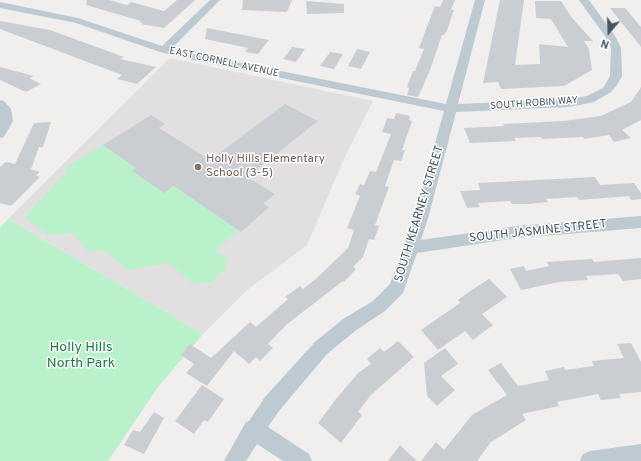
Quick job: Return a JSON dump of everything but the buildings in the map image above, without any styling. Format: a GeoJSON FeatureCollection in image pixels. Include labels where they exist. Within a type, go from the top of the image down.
{"type":"FeatureCollection","features":[{"type":"Feature","properties":{"kind":"street"},"geometry":{"type":"LineString","coordinates":[[164,50],[216,0]]}},
{"type":"Feature","properties":{"kind":"street","name":"SOUTH KEARNEY STREET"},"geometry":{"type":"LineString","coordinates":[[234,461],[253,429],[272,404],[321,348],[349,325],[379,306],[397,288],[411,248],[480,0]]}},
{"type":"Feature","properties":{"kind":"street","name":"SOUTH ROBIN WAY"},"geometry":{"type":"LineString","coordinates":[[451,108],[570,103],[590,99],[607,90],[613,83],[616,76],[616,48],[610,36],[584,0]]}},
{"type":"Feature","properties":{"kind":"street","name":"EAST CORNELL AVENUE"},"geometry":{"type":"LineString","coordinates":[[0,5],[78,21],[164,50],[451,108]]}},
{"type":"Feature","properties":{"kind":"street"},"geometry":{"type":"LineString","coordinates":[[0,104],[5,109],[7,115],[5,127],[0,134]]}},
{"type":"Feature","properties":{"kind":"street","name":"SOUTH JASMINE STREET"},"geometry":{"type":"LineString","coordinates":[[411,248],[517,232],[641,222]]}},
{"type":"Feature","properties":{"kind":"street"},"geometry":{"type":"LineString","coordinates":[[253,429],[302,461]]}},
{"type":"Feature","properties":{"kind":"street"},"geometry":{"type":"LineString","coordinates":[[590,461],[602,458],[641,454]]}},
{"type":"Feature","properties":{"kind":"shaded area"},"geometry":{"type":"Polygon","coordinates":[[[170,58],[373,101],[343,161],[307,245],[246,291],[203,334],[8,219],[170,58]]]}},
{"type":"Feature","properties":{"kind":"green space"},"geometry":{"type":"Polygon","coordinates":[[[103,145],[117,155],[123,151],[141,164],[132,171],[164,193],[174,186],[238,230],[214,252],[227,256],[226,268],[211,282],[194,284],[169,263],[128,270],[105,250],[89,252],[72,233],[48,235],[25,217],[68,170],[64,168],[103,145]]]}},
{"type":"Feature","properties":{"kind":"green space","name":"Holly Hills North Park"},"geometry":{"type":"Polygon","coordinates":[[[8,219],[203,334],[158,387],[108,461],[0,461],[0,228],[8,219]]]}},
{"type":"Feature","properties":{"kind":"place","name":"Holly Hills Elementary School (3-5)"},"geometry":{"type":"Point","coordinates":[198,167]}}]}
